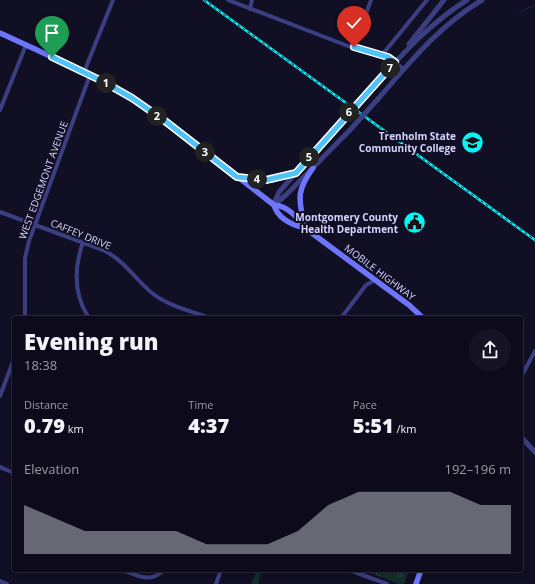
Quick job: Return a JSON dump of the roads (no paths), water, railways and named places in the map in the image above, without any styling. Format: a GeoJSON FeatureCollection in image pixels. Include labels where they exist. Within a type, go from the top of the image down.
{"type":"FeatureCollection","features":[{"type":"Feature","properties":{"kind":"main road","name":"MOBILE HIGHWAY"},"geometry":{"type":"LineString","coordinates":[[0,33],[90,75],[149,110],[274,205],[276,212],[293,225],[305,228]]}},
{"type":"Feature","properties":{"kind":"main road"},"geometry":{"type":"LineString","coordinates":[[305,228],[299,202],[299,195],[304,180],[312,168]]}},
{"type":"Feature","properties":{"kind":"main road"},"geometry":{"type":"LineString","coordinates":[[237,177],[273,180],[296,173]]}},
{"type":"Feature","properties":{"kind":"main road","name":"MOBILE HIGHWAY"},"geometry":{"type":"LineString","coordinates":[[274,205],[282,205],[298,218],[305,228],[421,316]]}},
{"type":"Feature","properties":{"kind":"main road"},"geometry":{"type":"LineString","coordinates":[[416,584],[420,572]]}},
{"type":"Feature","properties":{"kind":"street"},"geometry":{"type":"LineString","coordinates":[[84,72],[113,0]]}},
{"type":"Feature","properties":{"kind":"street"},"geometry":{"type":"LineString","coordinates":[[228,0],[354,47],[382,55],[404,69]]}},
{"type":"Feature","properties":{"kind":"street"},"geometry":{"type":"LineString","coordinates":[[250,9],[252,0]]}},
{"type":"Feature","properties":{"kind":"street"},"geometry":{"type":"LineString","coordinates":[[354,47],[371,0]]}},
{"type":"Feature","properties":{"kind":"street"},"geometry":{"type":"LineString","coordinates":[[382,55],[427,0]]}},
{"type":"Feature","properties":{"kind":"street"},"geometry":{"type":"LineString","coordinates":[[274,205],[279,192],[395,62],[444,0]]}},
{"type":"Feature","properties":{"kind":"street"},"geometry":{"type":"LineString","coordinates":[[395,62],[439,20],[467,0]]}},
{"type":"Feature","properties":{"kind":"street"},"geometry":{"type":"LineString","coordinates":[[274,205],[350,130],[436,34],[458,15],[482,0]]}},
{"type":"Feature","properties":{"kind":"street"},"geometry":{"type":"LineString","coordinates":[[0,110],[26,45]]}},
{"type":"Feature","properties":{"kind":"street","name":"WEST EDGEMONT AVENUE"},"geometry":{"type":"LineString","coordinates":[[25,316],[25,258],[34,224],[90,75]]}},
{"type":"Feature","properties":{"kind":"street","name":"CAFFEY DRIVE"},"geometry":{"type":"LineString","coordinates":[[0,212],[103,250],[117,258],[148,290],[160,298],[205,316]]}},
{"type":"Feature","properties":{"kind":"street"},"geometry":{"type":"LineString","coordinates":[[83,242],[76,265],[76,281],[80,300],[89,316]]}},
{"type":"Feature","properties":{"kind":"street"},"geometry":{"type":"LineString","coordinates":[[343,316],[366,285],[375,280]]}},
{"type":"Feature","properties":{"kind":"street"},"geometry":{"type":"LineString","coordinates":[[523,373],[535,351]]}},
{"type":"Feature","properties":{"kind":"street"},"geometry":{"type":"LineString","coordinates":[[0,396],[12,364]]}},
{"type":"Feature","properties":{"kind":"street"},"geometry":{"type":"LineString","coordinates":[[523,439],[535,452]]}},
{"type":"Feature","properties":{"kind":"street"},"geometry":{"type":"LineString","coordinates":[[0,467],[12,472]]}},
{"type":"Feature","properties":{"kind":"street"},"geometry":{"type":"LineString","coordinates":[[128,572],[147,578],[157,576],[161,572]]}},
{"type":"Feature","properties":{"kind":"street"},"geometry":{"type":"LineString","coordinates":[[216,584],[220,572]]}},
{"type":"Feature","properties":{"kind":"street"},"geometry":{"type":"LineString","coordinates":[[354,572],[387,584]]}},
{"type":"Feature","properties":{"kind":"street"},"geometry":{"type":"LineString","coordinates":[[0,581],[7,584]]}},
{"type":"Feature","properties":{"kind":"waterway"},"geometry":{"type":"LineString","coordinates":[[518,13],[535,5]]}},
{"type":"Feature","properties":{"kind":"railway"},"geometry":{"type":"LineString","coordinates":[[204,0],[535,240]]}},
{"type":"Feature","properties":{"kind":"place","name":"Trenholm State Community College"},"geometry":{"type":"Point","coordinates":[472,142]}},
{"type":"Feature","properties":{"kind":"place","name":"Montgomery County Health Department"},"geometry":{"type":"Point","coordinates":[414,223]}}]}
